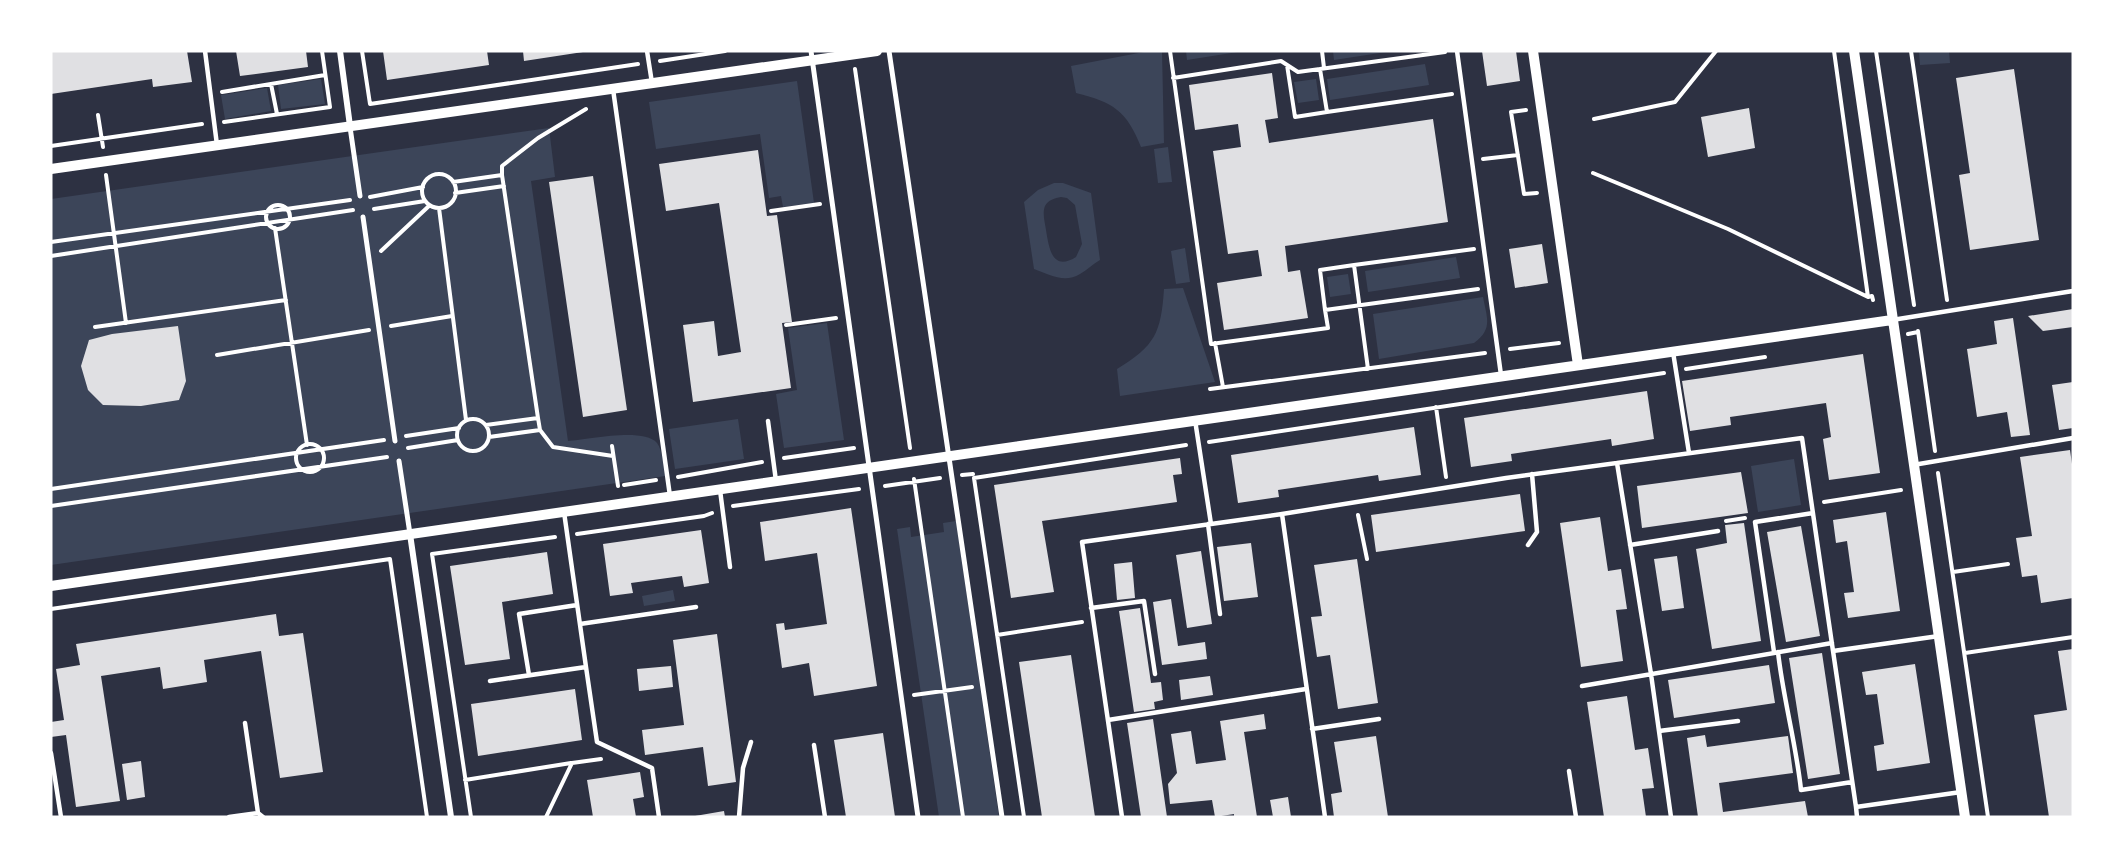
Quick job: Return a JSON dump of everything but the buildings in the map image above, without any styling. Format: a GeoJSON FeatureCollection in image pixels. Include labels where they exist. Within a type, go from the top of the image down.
{"type":"FeatureCollection","features":[{"type":"Feature","properties":{"kind":"street"},"geometry":{"type":"LineString","coordinates":[[340,51],[358,198]]}},
{"type":"Feature","properties":{"kind":"street"},"geometry":{"type":"LineString","coordinates":[[51,169],[613,89],[812,56],[877,51]]}},
{"type":"Feature","properties":{"kind":"street"},"geometry":{"type":"LineString","coordinates":[[889,51],[1002,817]]}},
{"type":"Feature","properties":{"kind":"street"},"geometry":{"type":"LineString","coordinates":[[1533,51],[1578,365]]}},
{"type":"Feature","properties":{"kind":"street"},"geometry":{"type":"LineString","coordinates":[[1854,51],[1965,817]]}},
{"type":"Feature","properties":{"kind":"street"},"geometry":{"type":"LineString","coordinates":[[812,56],[918,817]]}},
{"type":"Feature","properties":{"kind":"street"},"geometry":{"type":"LineString","coordinates":[[363,217],[395,439]]}},
{"type":"Feature","properties":{"kind":"street"},"geometry":{"type":"LineString","coordinates":[[51,586],[1892,320]]}},
{"type":"Feature","properties":{"kind":"street"},"geometry":{"type":"LineString","coordinates":[[399,461],[451,817]]}},
{"type":"Feature","properties":{"kind":"lane"},"geometry":{"type":"LineString","coordinates":[[205,51],[218,145]]}},
{"type":"Feature","properties":{"kind":"lane"},"geometry":{"type":"LineString","coordinates":[[647,51],[652,83]]}},
{"type":"Feature","properties":{"kind":"lane"},"geometry":{"type":"LineString","coordinates":[[1457,51],[1501,376]]}},
{"type":"Feature","properties":{"kind":"lane"},"geometry":{"type":"LineString","coordinates":[[613,89],[670,496]]}},
{"type":"Feature","properties":{"kind":"lane"},"geometry":{"type":"LineString","coordinates":[[1892,320],[1948,309],[2073,291]]}},
{"type":"Feature","properties":{"kind":"lane"},"geometry":{"type":"LineString","coordinates":[[1673,351],[1689,453]]}},
{"type":"Feature","properties":{"kind":"lane"},"geometry":{"type":"LineString","coordinates":[[1196,420],[1220,615]]}},
{"type":"Feature","properties":{"kind":"lane"},"geometry":{"type":"LineString","coordinates":[[768,421],[776,481]]}},
{"type":"Feature","properties":{"kind":"lane"},"geometry":{"type":"LineString","coordinates":[[1122,817],[1082,542],[1282,514],[1532,474],[1802,438],[1857,817]]}},
{"type":"Feature","properties":{"kind":"lane"},"geometry":{"type":"LineString","coordinates":[[1913,465],[2073,438]]}},
{"type":"Feature","properties":{"kind":"lane"},"geometry":{"type":"LineString","coordinates":[[1617,463],[1671,817]]}},
{"type":"Feature","properties":{"kind":"lane"},"geometry":{"type":"LineString","coordinates":[[1528,545],[1537,532],[1532,474]]}},
{"type":"Feature","properties":{"kind":"lane"},"geometry":{"type":"LineString","coordinates":[[720,489],[730,567]]}},
{"type":"Feature","properties":{"kind":"lane"},"geometry":{"type":"LineString","coordinates":[[564,512],[597,742],[652,768],[659,817]]}},
{"type":"Feature","properties":{"kind":"lane"},"geometry":{"type":"LineString","coordinates":[[1813,513],[1755,522],[1801,790],[1852,782]]}},
{"type":"Feature","properties":{"kind":"lane"},"geometry":{"type":"LineString","coordinates":[[1282,514],[1325,817]]}},
{"type":"Feature","properties":{"kind":"lane"},"geometry":{"type":"LineString","coordinates":[[1630,545],[1718,531]]}},
{"type":"Feature","properties":{"kind":"lane"},"geometry":{"type":"LineString","coordinates":[[1091,608],[1144,601],[1155,674]]}},
{"type":"Feature","properties":{"kind":"lane"},"geometry":{"type":"LineString","coordinates":[[529,675],[519,614],[577,605]]}},
{"type":"Feature","properties":{"kind":"lane"},"geometry":{"type":"LineString","coordinates":[[580,624],[696,607]]}},
{"type":"Feature","properties":{"kind":"lane"},"geometry":{"type":"LineString","coordinates":[[1833,651],[1939,636]]}},
{"type":"Feature","properties":{"kind":"lane"},"geometry":{"type":"LineString","coordinates":[[1582,686],[1832,643]]}},
{"type":"Feature","properties":{"kind":"lane"},"geometry":{"type":"LineString","coordinates":[[490,681],[586,667]]}},
{"type":"Feature","properties":{"kind":"lane"},"geometry":{"type":"LineString","coordinates":[[1108,720],[1306,689]]}},
{"type":"Feature","properties":{"kind":"lane"},"geometry":{"type":"LineString","coordinates":[[1312,729],[1379,719]]}},
{"type":"Feature","properties":{"kind":"lane"},"geometry":{"type":"LineString","coordinates":[[1659,731],[1738,721]]}},
{"type":"Feature","properties":{"kind":"lane"},"geometry":{"type":"LineString","coordinates":[[245,723],[258,813],[263,817]]}},
{"type":"Feature","properties":{"kind":"lane"},"geometry":{"type":"LineString","coordinates":[[739,817],[743,768],[752,742]]}},
{"type":"Feature","properties":{"kind":"lane"},"geometry":{"type":"LineString","coordinates":[[814,745],[825,817]]}},
{"type":"Feature","properties":{"kind":"lane"},"geometry":{"type":"LineString","coordinates":[[51,753],[61,817]]}},
{"type":"Feature","properties":{"kind":"lane"},"geometry":{"type":"LineString","coordinates":[[1569,771],[1576,817]]}},
{"type":"Feature","properties":{"kind":"lane"},"geometry":{"type":"LineString","coordinates":[[1856,807],[1961,792]]}},
{"type":"Feature","properties":{"kind":"lane"},"geometry":{"type":"LineString","coordinates":[[229,817],[258,813]]}},
{"type":"Feature","properties":{"kind":"path"},"geometry":{"type":"LineString","coordinates":[[362,51],[370,104],[724,51]]}},
{"type":"Feature","properties":{"kind":"path"},"geometry":{"type":"LineString","coordinates":[[1170,51],[1211,344],[1328,328],[1320,270],[1483,248]]}},
{"type":"Feature","properties":{"kind":"path"},"geometry":{"type":"LineString","coordinates":[[1322,51],[1327,112]]}},
{"type":"Feature","properties":{"kind":"path"},"geometry":{"type":"LineString","coordinates":[[1173,78],[1281,61],[1298,72],[1449,51]]}},
{"type":"Feature","properties":{"kind":"path"},"geometry":{"type":"LineString","coordinates":[[1594,119],[1675,102],[1716,51]]}},
{"type":"Feature","properties":{"kind":"path"},"geometry":{"type":"LineString","coordinates":[[1834,51],[1868,297]]}},
{"type":"Feature","properties":{"kind":"path"},"geometry":{"type":"LineString","coordinates":[[1876,51],[1988,817]]}},
{"type":"Feature","properties":{"kind":"path"},"geometry":{"type":"LineString","coordinates":[[1911,51],[1948,309]]}},
{"type":"Feature","properties":{"kind":"path"},"geometry":{"type":"LineString","coordinates":[[853,54],[963,817]]}},
{"type":"Feature","properties":{"kind":"path"},"geometry":{"type":"LineString","coordinates":[[1287,65],[1295,117],[1463,93]]}},
{"type":"Feature","properties":{"kind":"path"},"geometry":{"type":"LineString","coordinates":[[210,94],[325,75]]}},
{"type":"Feature","properties":{"kind":"path"},"geometry":{"type":"LineString","coordinates":[[272,84],[277,114]]}},
{"type":"Feature","properties":{"kind":"path"},"geometry":{"type":"LineString","coordinates":[[591,106],[538,138],[502,166],[502,175],[540,430],[553,447],[613,456]]}},
{"type":"Feature","properties":{"kind":"path"},"geometry":{"type":"LineString","coordinates":[[1526,110],[1511,112],[1524,194],[1537,192]]}},
{"type":"Feature","properties":{"kind":"path"},"geometry":{"type":"LineString","coordinates":[[98,115],[126,323]]}},
{"type":"Feature","properties":{"kind":"path"},"geometry":{"type":"LineString","coordinates":[[1472,160],[1518,154]]}},
{"type":"Feature","properties":{"kind":"path"},"geometry":{"type":"LineString","coordinates":[[1593,173],[1728,229],[1868,297],[1872,296],[1876,322]]}},
{"type":"Feature","properties":{"kind":"path"},"geometry":{"type":"LineString","coordinates":[[433,175],[445,175],[453,182],[455,193],[450,203],[439,208],[425,201],[422,194],[423,187],[424,182],[433,175]]}},
{"type":"Feature","properties":{"kind":"path"},"geometry":{"type":"LineString","coordinates":[[453,182],[502,175]]}},
{"type":"Feature","properties":{"kind":"path"},"geometry":{"type":"LineString","coordinates":[[455,193],[504,186]]}},
{"type":"Feature","properties":{"kind":"path"},"geometry":{"type":"LineString","coordinates":[[368,197],[423,187]]}},
{"type":"Feature","properties":{"kind":"path"},"geometry":{"type":"LineString","coordinates":[[51,242],[358,198]]}},
{"type":"Feature","properties":{"kind":"path"},"geometry":{"type":"LineString","coordinates":[[374,209],[425,201]]}},
{"type":"Feature","properties":{"kind":"path"},"geometry":{"type":"LineString","coordinates":[[771,211],[820,204]]}},
{"type":"Feature","properties":{"kind":"path"},"geometry":{"type":"LineString","coordinates":[[370,261],[430,205]]}},
{"type":"Feature","properties":{"kind":"path"},"geometry":{"type":"LineString","coordinates":[[268,211],[269,224],[275,228],[284,227],[290,220],[287,208]]}},
{"type":"Feature","properties":{"kind":"path"},"geometry":{"type":"LineString","coordinates":[[439,208],[466,420],[459,429],[458,440],[466,449],[483,447],[489,437],[486,425]]}},
{"type":"Feature","properties":{"kind":"path"},"geometry":{"type":"LineString","coordinates":[[51,256],[354,210]]}},
{"type":"Feature","properties":{"kind":"path"},"geometry":{"type":"LineString","coordinates":[[275,228],[307,445]]}},
{"type":"Feature","properties":{"kind":"path"},"geometry":{"type":"LineString","coordinates":[[1354,265],[1368,369]]}},
{"type":"Feature","properties":{"kind":"path"},"geometry":{"type":"LineString","coordinates":[[1326,310],[1488,288]]}},
{"type":"Feature","properties":{"kind":"path"},"geometry":{"type":"LineString","coordinates":[[95,327],[286,300]]}},
{"type":"Feature","properties":{"kind":"path"},"geometry":{"type":"LineString","coordinates":[[217,355],[452,316]]}},
{"type":"Feature","properties":{"kind":"path"},"geometry":{"type":"LineString","coordinates":[[786,325],[837,318]]}},
{"type":"Feature","properties":{"kind":"path"},"geometry":{"type":"LineString","coordinates":[[1215,343],[1223,387]]}},
{"type":"Feature","properties":{"kind":"path"},"geometry":{"type":"LineString","coordinates":[[1210,389],[1559,343]]}},
{"type":"Feature","properties":{"kind":"path"},"geometry":{"type":"LineString","coordinates":[[471,817],[432,554],[704,516],[723,507],[952,476],[973,476],[1199,444],[1766,356]]}},
{"type":"Feature","properties":{"kind":"path"},"geometry":{"type":"LineString","coordinates":[[1436,407],[1448,487]]}},
{"type":"Feature","properties":{"kind":"path"},"geometry":{"type":"LineString","coordinates":[[466,420],[477,419],[486,425],[538,418]]}},
{"type":"Feature","properties":{"kind":"path"},"geometry":{"type":"LineString","coordinates":[[51,489],[459,429]]}},
{"type":"Feature","properties":{"kind":"path"},"geometry":{"type":"LineString","coordinates":[[489,437],[540,430]]}},
{"type":"Feature","properties":{"kind":"path"},"geometry":{"type":"LineString","coordinates":[[408,448],[458,440]]}},
{"type":"Feature","properties":{"kind":"path"},"geometry":{"type":"LineString","coordinates":[[302,469],[296,462],[297,453],[307,445],[320,449],[323,458],[321,466]]}},
{"type":"Feature","properties":{"kind":"path"},"geometry":{"type":"LineString","coordinates":[[612,446],[618,486]]}},
{"type":"Feature","properties":{"kind":"path"},"geometry":{"type":"LineString","coordinates":[[969,453],[1024,817]]}},
{"type":"Feature","properties":{"kind":"path"},"geometry":{"type":"LineString","coordinates":[[51,506],[388,456]]}},
{"type":"Feature","properties":{"kind":"path"},"geometry":{"type":"LineString","coordinates":[[1812,504],[1900,490]]}},
{"type":"Feature","properties":{"kind":"path"},"geometry":{"type":"LineString","coordinates":[[1356,502],[1367,559]]}},
{"type":"Feature","properties":{"kind":"path"},"geometry":{"type":"LineString","coordinates":[[1718,531],[1717,522],[1752,517]]}},
{"type":"Feature","properties":{"kind":"path"},"geometry":{"type":"LineString","coordinates":[[51,609],[390,559],[428,817]]}},
{"type":"Feature","properties":{"kind":"path"},"geometry":{"type":"LineString","coordinates":[[1953,572],[2008,564]]}},
{"type":"Feature","properties":{"kind":"path"},"geometry":{"type":"LineString","coordinates":[[997,635],[1093,620]]}},
{"type":"Feature","properties":{"kind":"path"},"geometry":{"type":"LineString","coordinates":[[1965,653],[2073,637]]}},
{"type":"Feature","properties":{"kind":"path"},"geometry":{"type":"LineString","coordinates":[[901,696],[983,686]]}},
{"type":"Feature","properties":{"kind":"path"},"geometry":{"type":"LineString","coordinates":[[465,780],[626,756]]}},
{"type":"Feature","properties":{"kind":"path"},"geometry":{"type":"LineString","coordinates":[[546,817],[572,763]]}},
{"type":"Feature","properties":{"kind":"shaded area"},"geometry":{"type":"Polygon","coordinates":[[[1149,51],[1162,51],[1164,143],[1141,147],[1130,125],[1117,110],[1100,100],[1076,93],[1071,66],[1149,51]]]}},
{"type":"Feature","properties":{"kind":"shaded area"},"geometry":{"type":"Polygon","coordinates":[[[1186,51],[1244,51],[1187,60],[1186,51]]]}},
{"type":"Feature","properties":{"kind":"shaded area"},"geometry":{"type":"Polygon","coordinates":[[[1333,51],[1393,51],[1334,60],[1333,51]]]}},
{"type":"Feature","properties":{"kind":"shaded area"},"geometry":{"type":"Polygon","coordinates":[[[1919,51],[1949,51],[1950,63],[1920,65],[1919,51]]]}},
{"type":"Feature","properties":{"kind":"shaded area"},"geometry":{"type":"Polygon","coordinates":[[[1425,64],[1429,85],[1330,100],[1327,79],[1425,64]]]}},
{"type":"Feature","properties":{"kind":"shaded area"},"geometry":{"type":"Polygon","coordinates":[[[321,79],[325,104],[281,109],[278,85],[321,79]]]}},
{"type":"Feature","properties":{"kind":"shaded area"},"geometry":{"type":"Polygon","coordinates":[[[1316,79],[1319,100],[1298,103],[1294,82],[1316,79]]]}},
{"type":"Feature","properties":{"kind":"shaded area"},"geometry":{"type":"Polygon","coordinates":[[[797,81],[814,203],[783,207],[781,196],[769,198],[760,134],[656,149],[649,102],[797,81]]]}},
{"type":"Feature","properties":{"kind":"shaded area"},"geometry":{"type":"Polygon","coordinates":[[[267,88],[271,111],[225,119],[221,95],[267,88]]]}},
{"type":"Feature","properties":{"kind":"shaded area"},"geometry":{"type":"Polygon","coordinates":[[[549,128],[555,177],[531,181],[568,441],[628,435],[650,438],[659,446],[665,476],[51,565],[51,199],[549,128]]]}},
{"type":"Feature","properties":{"kind":"shaded area"},"geometry":{"type":"Polygon","coordinates":[[[1168,147],[1172,182],[1158,183],[1154,149],[1168,147]]]}},
{"type":"Feature","properties":{"kind":"shaded area"},"geometry":{"type":"Polygon","coordinates":[[[1054,183],[1063,183],[1091,193],[1100,260],[1074,277],[1057,277],[1034,269],[1024,202],[1038,190],[1054,183]],[[1061,197],[1050,201],[1045,206],[1044,212],[1050,250],[1057,260],[1062,262],[1076,257],[1082,244],[1075,205],[1067,198],[1061,197]]]}},
{"type":"Feature","properties":{"kind":"shaded area"},"geometry":{"type":"Polygon","coordinates":[[[1185,248],[1190,282],[1176,284],[1171,251],[1185,248]]]}},
{"type":"Feature","properties":{"kind":"shaded area"},"geometry":{"type":"Polygon","coordinates":[[[1456,257],[1460,278],[1368,292],[1365,271],[1456,257]]]}},
{"type":"Feature","properties":{"kind":"shaded area"},"geometry":{"type":"Polygon","coordinates":[[[1348,274],[1351,294],[1330,297],[1327,277],[1348,274]]]}},
{"type":"Feature","properties":{"kind":"shaded area"},"geometry":{"type":"Polygon","coordinates":[[[1183,288],[1215,382],[1120,396],[1117,369],[1140,353],[1154,337],[1161,317],[1164,289],[1183,288]]]}},
{"type":"Feature","properties":{"kind":"shaded area"},"geometry":{"type":"Polygon","coordinates":[[[1483,297],[1487,323],[1484,333],[1474,343],[1379,359],[1373,314],[1483,297]]]}},
{"type":"Feature","properties":{"kind":"shaded area"},"geometry":{"type":"Polygon","coordinates":[[[827,323],[844,440],[784,448],[776,394],[797,390],[788,328],[827,323]]]}},
{"type":"Feature","properties":{"kind":"shaded area"},"geometry":{"type":"Polygon","coordinates":[[[738,419],[744,459],[675,469],[669,429],[738,419]]]}},
{"type":"Feature","properties":{"kind":"shaded area"},"geometry":{"type":"Polygon","coordinates":[[[1794,459],[1801,505],[1758,512],[1751,466],[1794,459]]]}},
{"type":"Feature","properties":{"kind":"shaded area"},"geometry":{"type":"Polygon","coordinates":[[[956,521],[999,817],[939,817],[897,529],[910,527],[911,537],[944,532],[943,523],[956,521]]]}},
{"type":"Feature","properties":{"kind":"shaded area"},"geometry":{"type":"Polygon","coordinates":[[[673,590],[675,601],[644,606],[642,596],[673,590]]]}}]}
